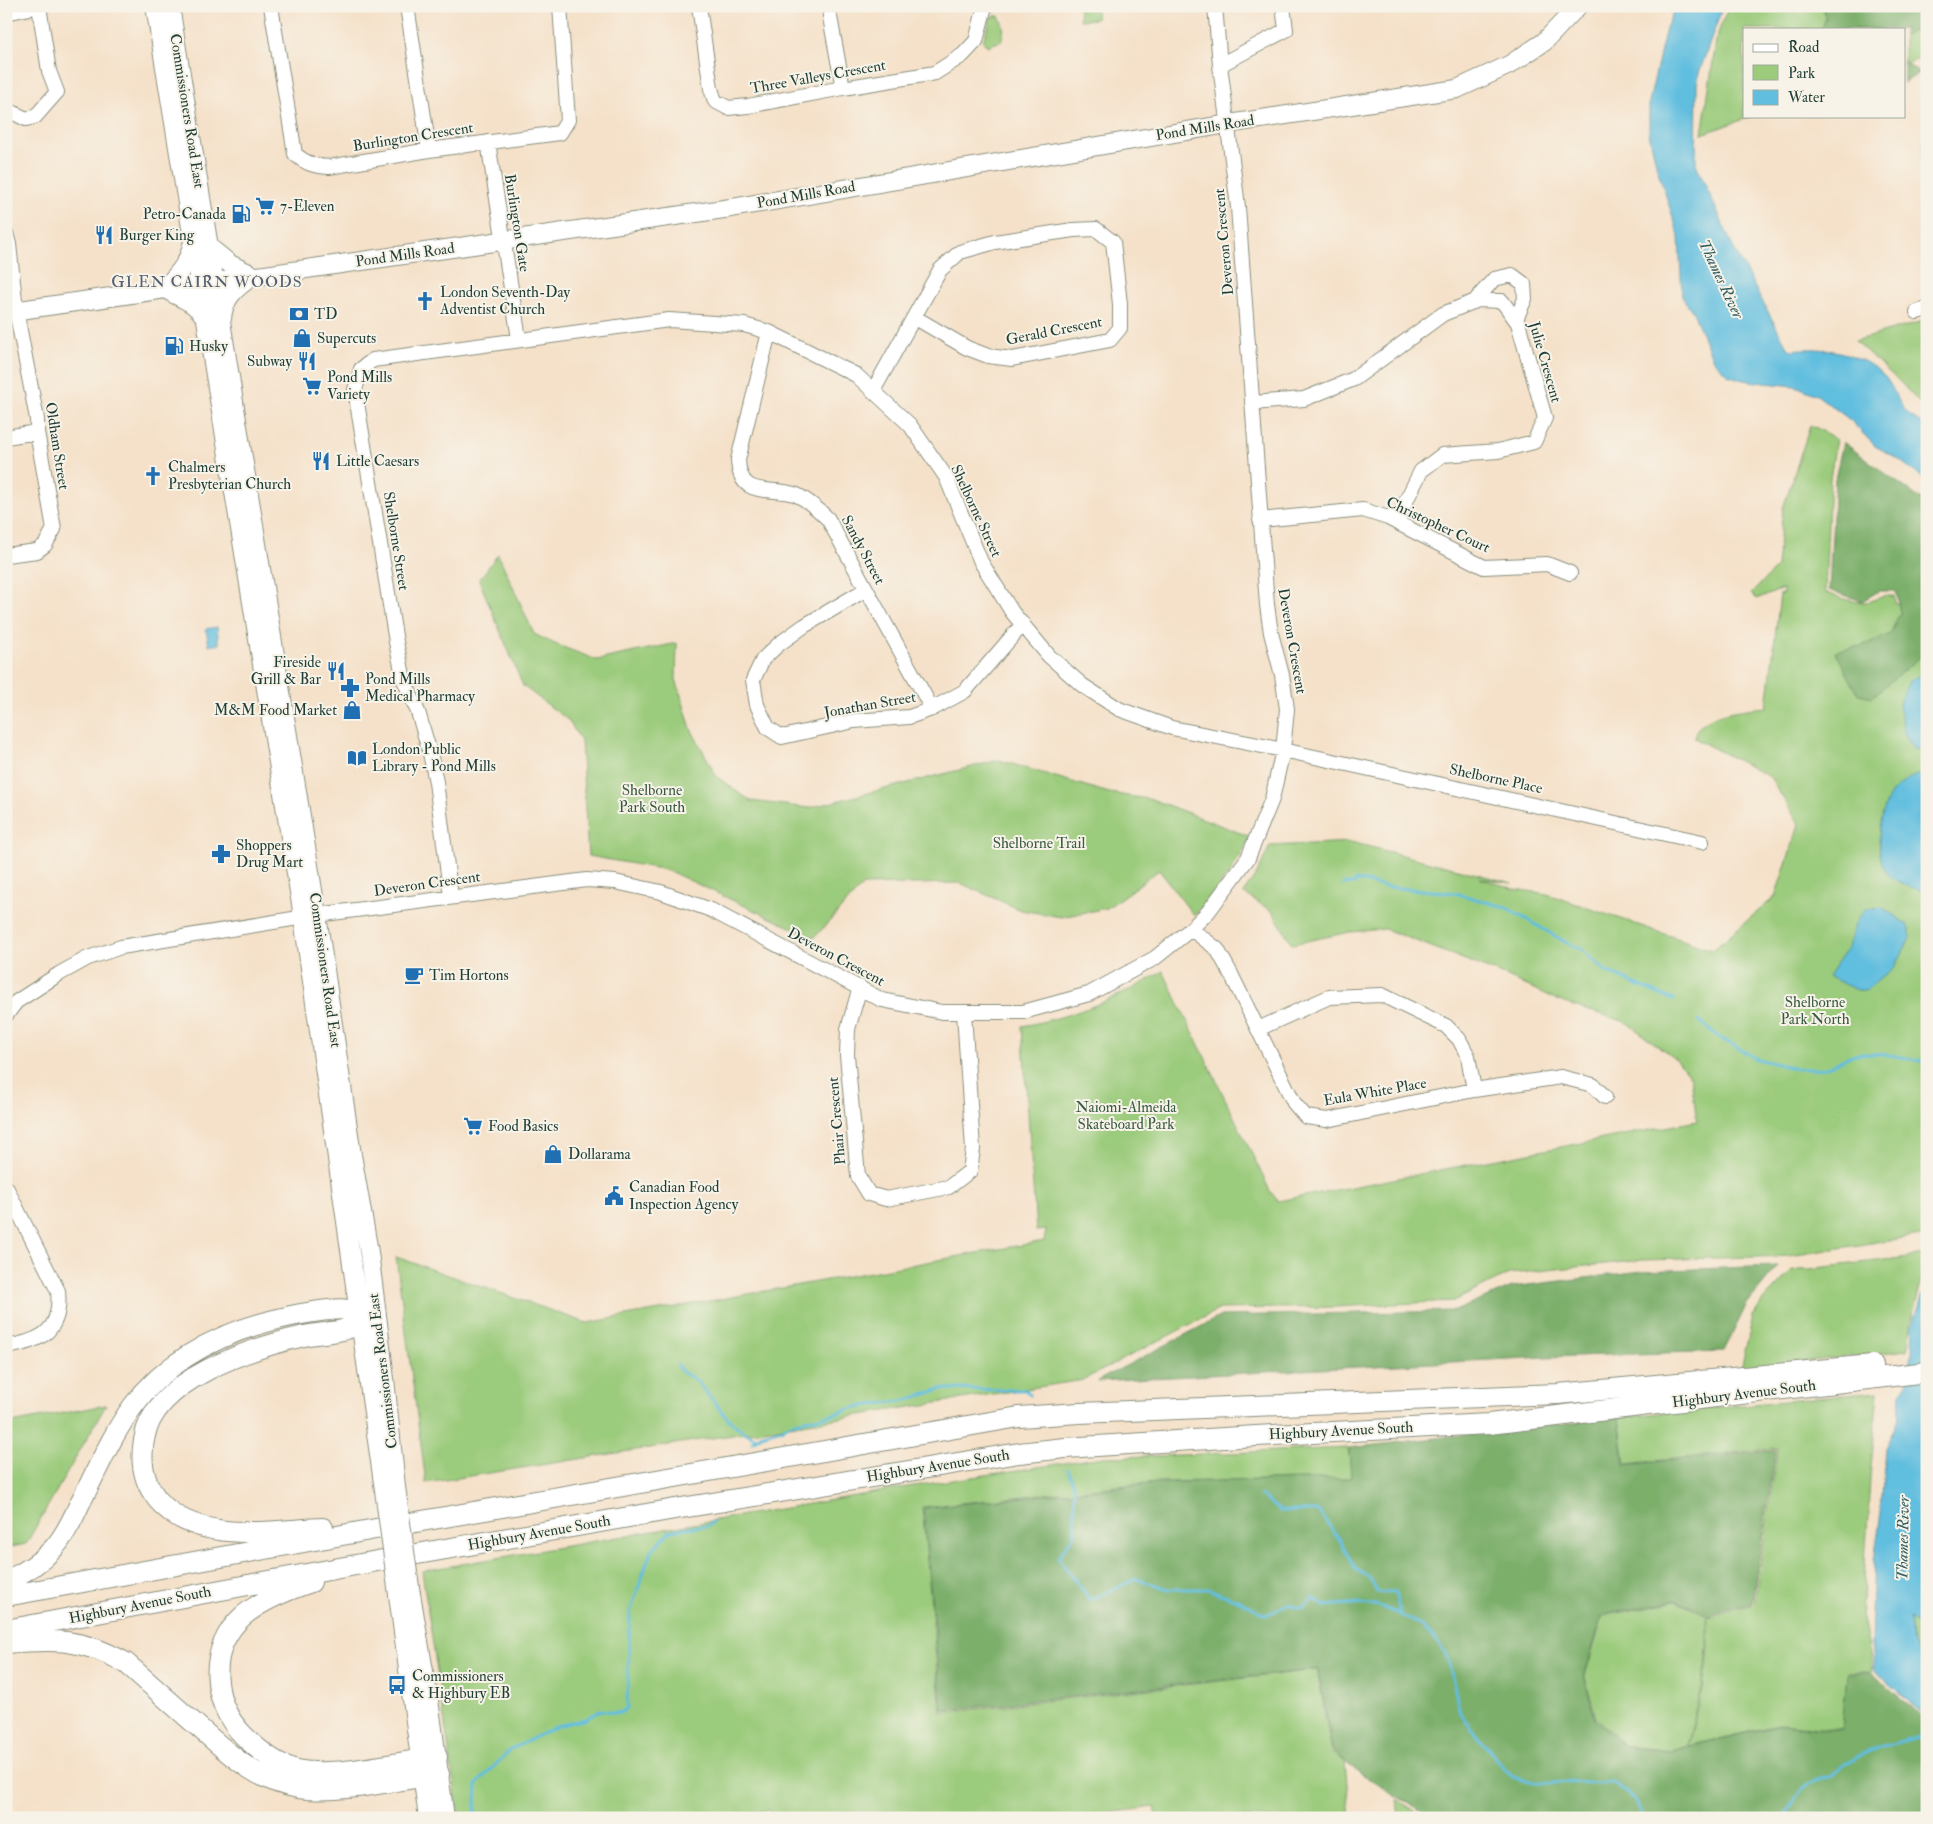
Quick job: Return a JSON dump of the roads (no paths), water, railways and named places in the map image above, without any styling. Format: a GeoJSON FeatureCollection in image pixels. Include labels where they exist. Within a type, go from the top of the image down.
{"type":"FeatureCollection","features":[{"type":"Feature","properties":{"kind":"highway"},"geometry":{"type":"LineString","coordinates":[[6,1581],[42,1560],[54,1547],[68,1528],[114,1436],[132,1407],[155,1381],[186,1356],[216,1339],[270,1321],[345,1309],[368,1316]]}},
{"type":"Feature","properties":{"kind":"highway"},"geometry":{"type":"LineString","coordinates":[[368,1316],[349,1328],[305,1336],[251,1352],[208,1371],[177,1390],[168,1396],[155,1410],[147,1425],[142,1447],[142,1465],[152,1492],[167,1509],[176,1516],[208,1529],[236,1532],[351,1527],[370,1530]]}},
{"type":"Feature","properties":{"kind":"highway"},"geometry":{"type":"LineString","coordinates":[[1878,1372],[1927,1359]]}},
{"type":"Feature","properties":{"kind":"highway"},"geometry":{"type":"LineString","coordinates":[[1878,1372],[1927,1372]]}},
{"type":"Feature","properties":{"kind":"highway","name":"Highbury Avenue South"},"geometry":{"type":"LineString","coordinates":[[6,1596],[370,1530],[1019,1417],[1078,1412],[1558,1394],[1878,1372]]}},
{"type":"Feature","properties":{"kind":"highway","name":"Highbury Avenue South"},"geometry":{"type":"LineString","coordinates":[[6,1630],[377,1560],[1019,1453],[1065,1448],[1256,1436],[1489,1424],[1878,1372]]}},
{"type":"Feature","properties":{"kind":"highway"},"geometry":{"type":"LineString","coordinates":[[377,1560],[280,1594],[255,1607],[241,1618],[221,1648],[216,1674],[218,1689],[229,1718],[237,1728],[258,1749],[277,1762],[295,1770],[328,1772],[429,1766]]}},
{"type":"Feature","properties":{"kind":"highway"},"geometry":{"type":"LineString","coordinates":[[6,1643],[62,1640],[84,1644],[106,1652],[126,1663],[238,1761],[268,1779],[279,1783],[299,1788],[321,1789],[429,1766]]}},
{"type":"Feature","properties":{"kind":"main road","name":"Commissioners Road East"},"geometry":{"type":"LineString","coordinates":[[155,6],[201,244]]}},
{"type":"Feature","properties":{"kind":"main road","name":"Commissioners Road East"},"geometry":{"type":"LineString","coordinates":[[170,6],[207,282],[222,329],[266,590],[429,1766],[445,1818]]}},
{"type":"Feature","properties":{"kind":"main road","name":"Pond Mills Road"},"geometry":{"type":"LineString","coordinates":[[11,311],[731,208],[1228,124],[1457,89],[1510,64],[1544,42],[1578,6]]}},
{"type":"Feature","properties":{"kind":"main road"},"geometry":{"type":"LineString","coordinates":[[205,317],[197,307],[165,288],[185,265],[191,253],[201,244],[230,264],[254,276]]}},
{"type":"Feature","properties":{"kind":"main road"},"geometry":{"type":"LineString","coordinates":[[222,329],[225,303],[232,292],[254,276]]}},
{"type":"Feature","properties":{"kind":"main road","name":"Commissioners Road East"},"geometry":{"type":"LineString","coordinates":[[207,282],[205,317],[298,885],[310,917]]}},
{"type":"Feature","properties":{"kind":"main road","name":"Commissioners Road East"},"geometry":{"type":"LineString","coordinates":[[428,1818],[429,1766]]}},
{"type":"Feature","properties":{"kind":"street"},"geometry":{"type":"LineString","coordinates":[[6,13],[39,6],[49,71],[57,92],[35,117],[26,119],[6,110]]}},
{"type":"Feature","properties":{"kind":"street","name":"Burlington Crescent"},"geometry":{"type":"LineString","coordinates":[[271,6],[295,154],[302,161],[313,166],[329,167],[429,150],[560,133],[568,120],[560,6]]}},
{"type":"Feature","properties":{"kind":"street"},"geometry":{"type":"LineString","coordinates":[[406,6],[429,150]]}},
{"type":"Feature","properties":{"kind":"street","name":"Three Valleys Crescent"},"geometry":{"type":"LineString","coordinates":[[699,6],[711,89],[715,101],[728,108],[935,73],[964,55],[976,41],[984,6]]}},
{"type":"Feature","properties":{"kind":"street","name":"Deveron Crescent"},"geometry":{"type":"LineString","coordinates":[[6,1015],[16,1002],[59,974],[88,958],[121,947],[310,917],[587,880],[615,882],[661,892],[711,910],[882,1000],[942,1012],[1023,1012],[1089,994],[1155,958],[1191,929],[1208,912],[1248,858],[1272,799],[1283,750],[1287,708],[1267,605],[1238,206],[1220,65],[1215,6]]}},
{"type":"Feature","properties":{"kind":"street"},"geometry":{"type":"LineString","coordinates":[[1220,65],[1286,30],[1283,6]]}},
{"type":"Feature","properties":{"kind":"street"},"geometry":{"type":"LineString","coordinates":[[830,17],[843,88]]}},
{"type":"Feature","properties":{"kind":"street","name":"Burlington Gate"},"geometry":{"type":"LineString","coordinates":[[488,142],[518,339]]}},
{"type":"Feature","properties":{"kind":"street","name":"Gerald Crescent"},"geometry":{"type":"LineString","coordinates":[[873,391],[940,270],[960,252],[995,242],[1073,230],[1096,229],[1113,242],[1120,304],[1120,328],[1110,340],[1012,359],[988,356],[967,348],[914,317]]}},
{"type":"Feature","properties":{"kind":"street"},"geometry":{"type":"LineString","coordinates":[[6,233],[9,244],[11,311]]}},
{"type":"Feature","properties":{"kind":"street","name":"Julie Crescent"},"geometry":{"type":"LineString","coordinates":[[1474,302],[1494,279],[1512,275],[1524,284],[1525,299],[1516,319]]}},
{"type":"Feature","properties":{"kind":"street","name":"Julie Crescent"},"geometry":{"type":"LineString","coordinates":[[1252,403],[1304,399],[1354,379],[1442,314],[1478,300],[1502,301],[1518,322],[1545,418],[1534,442],[1498,451],[1442,455],[1421,471],[1400,513],[1388,518]]}},
{"type":"Feature","properties":{"kind":"street","name":"Oldham Street"},"geometry":{"type":"LineString","coordinates":[[6,555],[37,551],[45,545],[54,529],[37,432],[37,419],[11,311]]}},
{"type":"Feature","properties":{"kind":"street","name":"Shelborne Street"},"geometry":{"type":"LineString","coordinates":[[451,897],[436,782],[418,712],[404,680],[396,642],[355,390],[361,369],[373,360],[670,320],[744,326],[769,332],[856,375],[910,425],[946,477],[980,562],[1012,612],[1049,656],[1076,679],[1119,709],[1172,728],[1283,750]]}},
{"type":"Feature","properties":{"kind":"street","name":"Sandy Street"},"geometry":{"type":"LineString","coordinates":[[769,332],[738,460],[739,474],[747,484],[763,491],[795,494],[811,503],[828,518],[932,709]]}},
{"type":"Feature","properties":{"kind":"street"},"geometry":{"type":"LineString","coordinates":[[6,437],[37,432]]}},
{"type":"Feature","properties":{"kind":"street","name":"Christopher Court"},"geometry":{"type":"LineString","coordinates":[[1260,520],[1363,510],[1388,518],[1484,567],[1547,564],[1570,573]]}},
{"type":"Feature","properties":{"kind":"street","name":"Jonathan Street"},"geometry":{"type":"LineString","coordinates":[[866,590],[804,626],[779,644],[763,659],[753,680],[757,705],[768,728],[782,737],[854,721],[908,717],[932,709],[965,691],[1023,624]]}},
{"type":"Feature","properties":{"kind":"street","name":"Shelborne Place"},"geometry":{"type":"LineString","coordinates":[[1283,750],[1702,842]]}},
{"type":"Feature","properties":{"kind":"street","name":"Eula White Place"},"geometry":{"type":"LineString","coordinates":[[1191,929],[1217,949],[1294,1103],[1306,1117],[1327,1120],[1474,1090],[1561,1077],[1593,1085],[1606,1097]]}},
{"type":"Feature","properties":{"kind":"street","name":"Phair Crescent"},"geometry":{"type":"LineString","coordinates":[[860,987],[848,1029],[847,1055],[858,1176],[869,1194],[886,1199],[948,1187],[970,1170],[973,1148],[964,1013]]}},
{"type":"Feature","properties":{"kind":"street"},"geometry":{"type":"LineString","coordinates":[[1258,1029],[1329,998],[1382,995],[1446,1026],[1459,1039],[1468,1056],[1474,1090]]}},
{"type":"Feature","properties":{"kind":"street"},"geometry":{"type":"LineString","coordinates":[[6,1186],[58,1291],[59,1304],[57,1318],[48,1332],[29,1343],[6,1347]]}},
{"type":"Feature","properties":{"kind":"water","name":"Thames River"},"geometry":{"type":"Polygon","coordinates":[[[1676,6],[1723,6],[1699,73],[1697,84],[1696,164],[1734,249],[1786,345],[1791,350],[1829,350],[1853,356],[1865,362],[1885,377],[1901,405],[1910,415],[1927,427],[1927,481],[1895,457],[1875,446],[1850,420],[1817,395],[1796,386],[1743,380],[1728,375],[1713,360],[1693,312],[1682,297],[1679,236],[1657,168],[1649,133],[1649,102],[1666,28],[1676,6]]]}},
{"type":"Feature","properties":{"kind":"water"},"geometry":{"type":"Polygon","coordinates":[[[217,627],[219,644],[209,646],[206,629],[217,627]]]}},
{"type":"Feature","properties":{"kind":"water"},"geometry":{"type":"Polygon","coordinates":[[[1927,672],[1927,750],[1914,749],[1904,733],[1899,704],[1909,681],[1927,672]]]}},
{"type":"Feature","properties":{"kind":"water"},"geometry":{"type":"Polygon","coordinates":[[[1916,775],[1927,775],[1927,892],[1901,883],[1888,874],[1883,866],[1879,846],[1883,812],[1891,794],[1902,783],[1916,775]]]}},
{"type":"Feature","properties":{"kind":"water"},"geometry":{"type":"Polygon","coordinates":[[[1882,907],[1907,924],[1911,936],[1895,967],[1866,990],[1856,990],[1828,976],[1848,947],[1856,922],[1866,909],[1882,907]]]}},
{"type":"Feature","properties":{"kind":"water","name":"Thames River"},"geometry":{"type":"Polygon","coordinates":[[[1927,1277],[1927,1631],[1910,1618],[1912,1640],[1927,1674],[1927,1717],[1874,1669],[1871,1644],[1874,1561],[1881,1512],[1885,1448],[1899,1418],[1901,1393],[1907,1382],[1912,1355],[1913,1324],[1927,1277]]]}},
{"type":"Feature","properties":{"kind":"waterway"},"geometry":{"type":"LineString","coordinates":[[1343,884],[1355,884],[1356,880],[1386,887],[1455,893],[1507,908],[1572,946],[1581,949],[1607,972],[1673,1000]]}},
{"type":"Feature","properties":{"kind":"waterway"},"geometry":{"type":"LineString","coordinates":[[1699,1021],[1717,1036],[1757,1059],[1798,1069],[1826,1068],[1848,1057],[1860,1054],[1890,1055],[1927,1062]]}},
{"type":"Feature","properties":{"kind":"waterway"},"geometry":{"type":"LineString","coordinates":[[678,1365],[682,1372],[696,1380],[729,1420],[744,1432],[756,1438]]}},
{"type":"Feature","properties":{"kind":"waterway"},"geometry":{"type":"LineString","coordinates":[[752,1442],[761,1435],[781,1429],[795,1422],[831,1415],[856,1407],[907,1400],[941,1389],[1026,1390],[1030,1395]]}},
{"type":"Feature","properties":{"kind":"waterway"},"geometry":{"type":"LineString","coordinates":[[1068,1469],[1074,1486],[1075,1533],[1058,1558],[1090,1600],[1136,1579],[1169,1589],[1208,1589],[1242,1602],[1267,1615],[1287,1604],[1303,1608],[1314,1598],[1324,1606],[1349,1604],[1375,1605],[1397,1613],[1422,1626],[1443,1649],[1449,1663],[1460,1713],[1481,1741],[1513,1777],[1530,1782],[1613,1783],[1635,1800],[1643,1818]]}},
{"type":"Feature","properties":{"kind":"waterway"},"geometry":{"type":"LineString","coordinates":[[1260,1495],[1280,1511],[1318,1511],[1340,1540],[1355,1569],[1369,1577],[1377,1592],[1395,1593],[1400,1613]]}},
{"type":"Feature","properties":{"kind":"waterway"},"geometry":{"type":"LineString","coordinates":[[475,1818],[477,1784],[510,1750],[557,1726],[586,1719],[600,1710],[620,1713],[627,1708],[630,1612],[651,1551],[669,1532],[684,1528],[707,1526],[713,1522]]}},
{"type":"Feature","properties":{"kind":"waterway"},"geometry":{"type":"LineString","coordinates":[[1783,1818],[1802,1788],[1810,1783],[1832,1775],[1856,1757],[1879,1747],[1927,1735]]}},
{"type":"Feature","properties":{"kind":"place","name":"7-Eleven"},"geometry":{"type":"Point","coordinates":[265,206]}},
{"type":"Feature","properties":{"kind":"place","name":"Petro-Canada"},"geometry":{"type":"Point","coordinates":[241,214]}},
{"type":"Feature","properties":{"kind":"place","name":"Burger King"},"geometry":{"type":"Point","coordinates":[104,235]}},
{"type":"Feature","properties":{"kind":"place","name":"London Seventh-Day Adventist Church"},"geometry":{"type":"Point","coordinates":[425,301]}},
{"type":"Feature","properties":{"kind":"place","name":"TD"},"geometry":{"type":"Point","coordinates":[299,314]}},
{"type":"Feature","properties":{"kind":"place","name":"Supercuts"},"geometry":{"type":"Point","coordinates":[302,338]}},
{"type":"Feature","properties":{"kind":"place","name":"Husky"},"geometry":{"type":"Point","coordinates":[174,346]}},
{"type":"Feature","properties":{"kind":"place","name":"Subway"},"geometry":{"type":"Point","coordinates":[307,361]}},
{"type":"Feature","properties":{"kind":"place","name":"Pond Mills Variety"},"geometry":{"type":"Point","coordinates":[312,386]}},
{"type":"Feature","properties":{"kind":"place","name":"Little Caesars"},"geometry":{"type":"Point","coordinates":[321,461]}},
{"type":"Feature","properties":{"kind":"place","name":"Chalmers Presbyterian Church"},"geometry":{"type":"Point","coordinates":[153,476]}},
{"type":"Feature","properties":{"kind":"place","name":"Fireside Grill & Bar"},"geometry":{"type":"Point","coordinates":[336,671]}},
{"type":"Feature","properties":{"kind":"place","name":"Pond Mills Medical Pharmacy"},"geometry":{"type":"Point","coordinates":[350,688]}},
{"type":"Feature","properties":{"kind":"place","name":"M&M Food Market"},"geometry":{"type":"Point","coordinates":[352,710]}},
{"type":"Feature","properties":{"kind":"place","name":"London Public Library - Pond Mills"},"geometry":{"type":"Point","coordinates":[357,758]}},
{"type":"Feature","properties":{"kind":"place","name":"Shoppers Drug Mart"},"geometry":{"type":"Point","coordinates":[221,854]}},
{"type":"Feature","properties":{"kind":"place","name":"Tim Hortons"},"geometry":{"type":"Point","coordinates":[414,975]}},
{"type":"Feature","properties":{"kind":"place","name":"Food Basics"},"geometry":{"type":"Point","coordinates":[473,1126]}},
{"type":"Feature","properties":{"kind":"place","name":"Dollarama"},"geometry":{"type":"Point","coordinates":[553,1154]}},
{"type":"Feature","properties":{"kind":"place","name":"Canadian Food Inspection Agency"},"geometry":{"type":"Point","coordinates":[614,1196]}},
{"type":"Feature","properties":{"kind":"place","name":"Commissioners & Highbury EB"},"geometry":{"type":"Point","coordinates":[397,1685]}},
{"type":"Feature","properties":{"kind":"district","name":"GLEN CAIRN WOODS"},"geometry":{"type":"Point","coordinates":[207,282]}},
{"type":"Feature","properties":{"kind":"park label","name":"Shelborne Park South"},"geometry":{"type":"Point","coordinates":[652,798]}},
{"type":"Feature","properties":{"kind":"park label","name":"Shelborne Trail"},"geometry":{"type":"Point","coordinates":[1039,843]}},
{"type":"Feature","properties":{"kind":"park label","name":"Shelborne Park North"},"geometry":{"type":"Point","coordinates":[1815,1010]}},
{"type":"Feature","properties":{"kind":"park label","name":"Naiomi-Almeida Skateboard Park"},"geometry":{"type":"Point","coordinates":[1126,1116]}}]}
